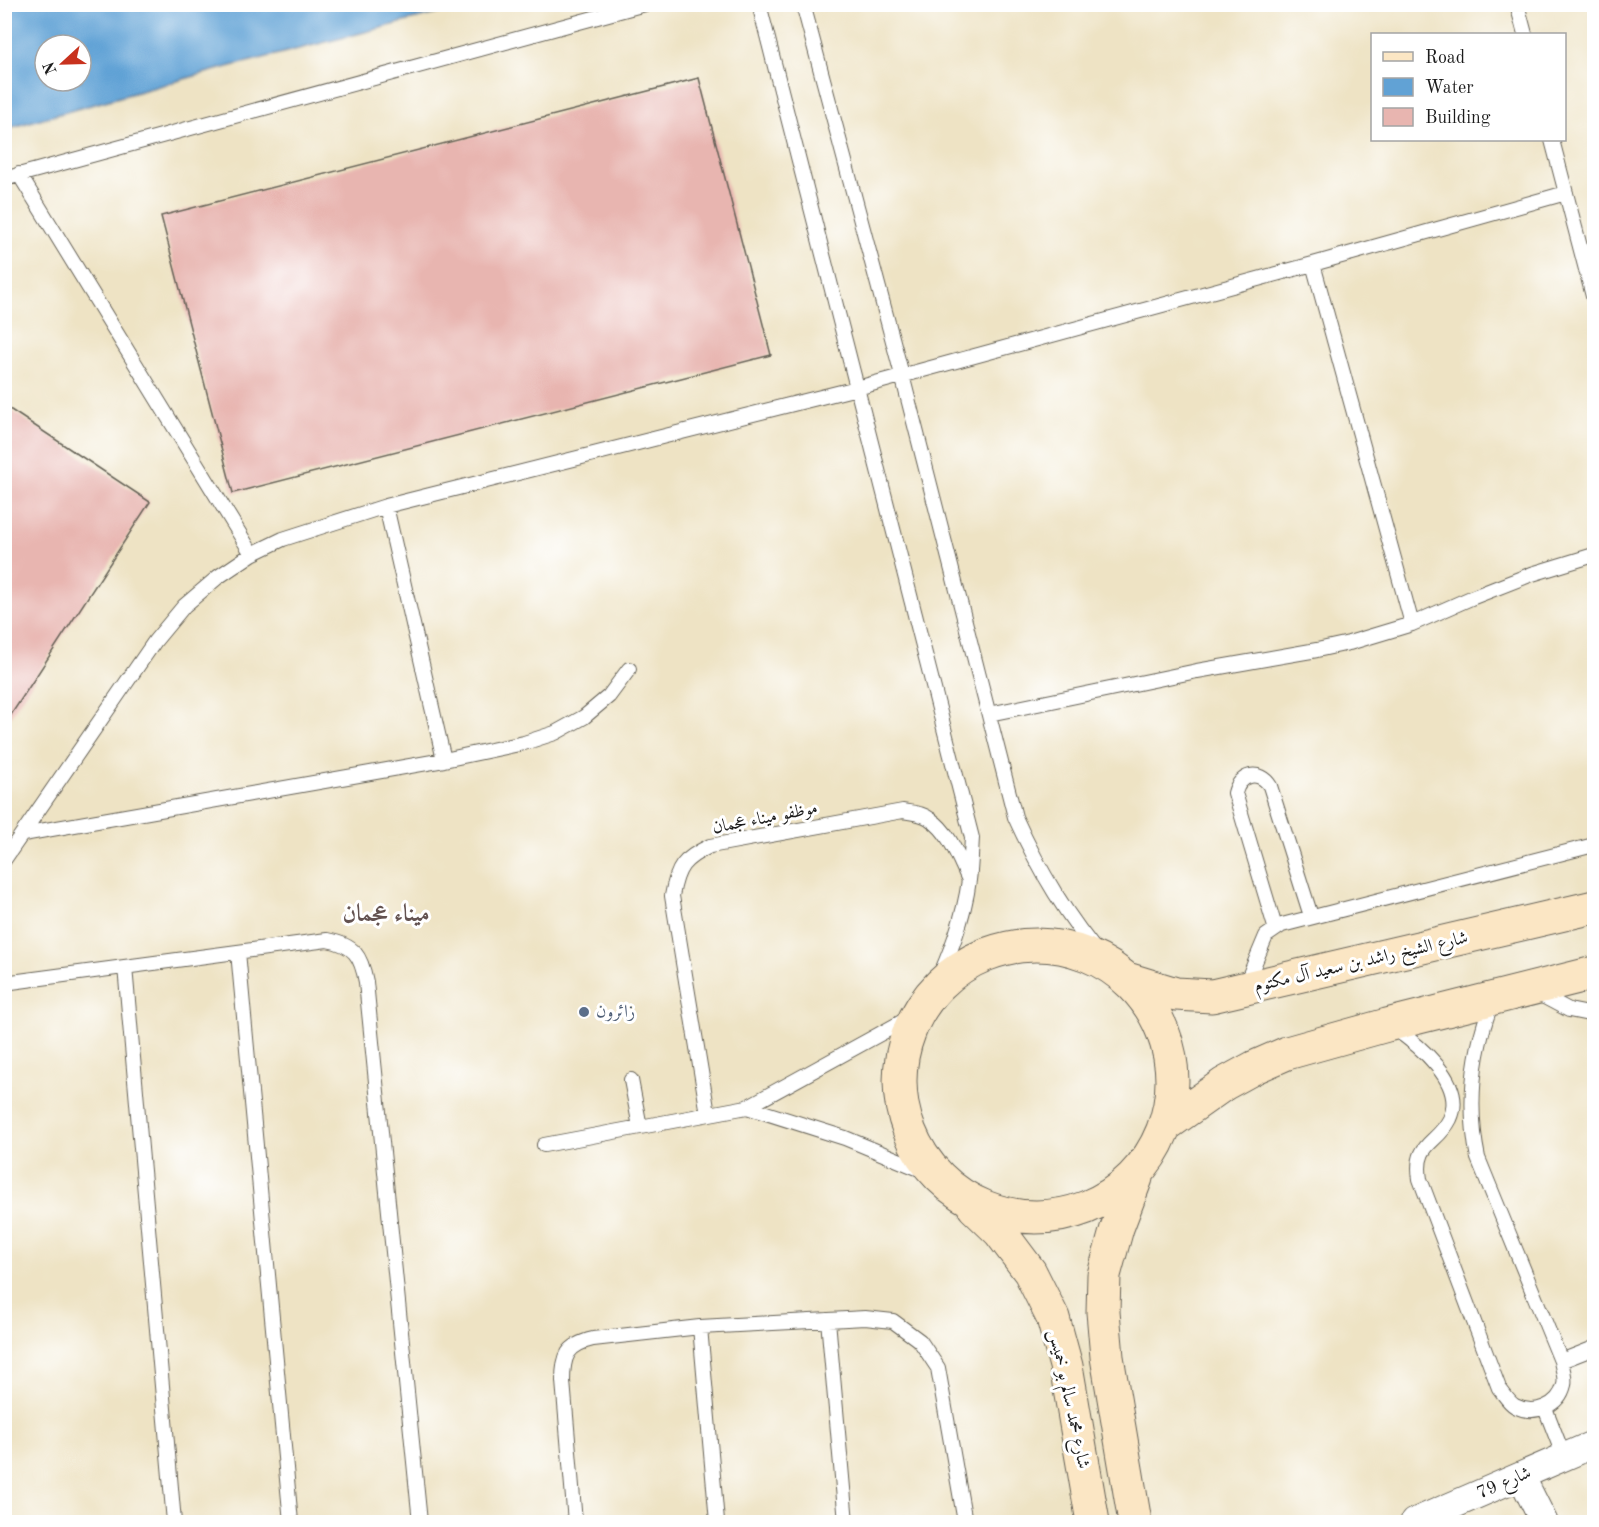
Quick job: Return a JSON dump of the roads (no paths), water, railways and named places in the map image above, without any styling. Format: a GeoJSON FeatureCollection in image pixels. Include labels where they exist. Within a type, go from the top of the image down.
{"type":"FeatureCollection","features":[{"type":"Feature","properties":{"kind":"main road","name":"شارع الشيخ راشد بن سعيد آل مكتوم"},"geometry":{"type":"LineString","coordinates":[[926,1002],[950,975],[970,961],[1014,946],[1038,944],[1061,946],[1084,953],[1116,971],[1176,994],[1212,996],[1594,907]]}},
{"type":"Feature","properties":{"kind":"main road"},"geometry":{"type":"LineString","coordinates":[[951,1187],[998,1213],[1035,1219],[1073,1214],[1108,1200],[1137,1176],[1155,1152],[1166,1125],[1173,1073],[1160,1021],[1116,971]]}},
{"type":"Feature","properties":{"kind":"main road"},"geometry":{"type":"LineString","coordinates":[[1166,1125],[1224,1084],[1287,1053],[1387,1025],[1594,973]]}},
{"type":"Feature","properties":{"kind":"main road","name":"شارع محمد سالم بو خميس"},"geometry":{"type":"LineString","coordinates":[[926,1002],[905,1046],[900,1081],[904,1116],[918,1149],[951,1187],[1000,1232],[1030,1272],[1053,1318],[1066,1366],[1093,1522]]}},
{"type":"Feature","properties":{"kind":"main road"},"geometry":{"type":"LineString","coordinates":[[1135,1522],[1107,1357],[1103,1312],[1104,1275],[1117,1228],[1137,1176]]}},
{"type":"Feature","properties":{"kind":"street","name":"شارع 79"},"geometry":{"type":"LineString","coordinates":[[1413,1522],[1594,1444]]}},
{"type":"Feature","properties":{"kind":"street"},"geometry":{"type":"LineString","coordinates":[[1521,1476],[1544,1522]]}},
{"type":"Feature","properties":{"kind":"lane"},"geometry":{"type":"LineString","coordinates":[[4,178],[645,4]]}},
{"type":"Feature","properties":{"kind":"lane"},"geometry":{"type":"LineString","coordinates":[[544,1145],[747,1107],[926,1002],[949,954],[969,880],[972,838],[759,4]]}},
{"type":"Feature","properties":{"kind":"lane"},"geometry":{"type":"LineString","coordinates":[[803,4],[902,375],[1015,817],[1033,857],[1054,894],[1078,929],[1116,971]]}},
{"type":"Feature","properties":{"kind":"lane"},"geometry":{"type":"LineString","coordinates":[[1517,4],[1525,33]]}},
{"type":"Feature","properties":{"kind":"lane"},"geometry":{"type":"LineString","coordinates":[[1552,141],[1594,300]]}},
{"type":"Feature","properties":{"kind":"lane"},"geometry":{"type":"LineString","coordinates":[[19,174],[252,554]]}},
{"type":"Feature","properties":{"kind":"lane"},"geometry":{"type":"LineString","coordinates":[[4,860],[155,641],[193,599],[218,577],[252,554],[284,539],[386,506],[856,388],[1566,193]]}},
{"type":"Feature","properties":{"kind":"lane"},"geometry":{"type":"LineString","coordinates":[[1313,264],[1412,624]]}},
{"type":"Feature","properties":{"kind":"lane"},"geometry":{"type":"LineString","coordinates":[[386,506],[444,760]]}},
{"type":"Feature","properties":{"kind":"lane"},"geometry":{"type":"LineString","coordinates":[[989,714],[1197,671],[1317,650],[1370,637],[1412,624],[1532,574],[1594,555]]}},
{"type":"Feature","properties":{"kind":"lane"},"geometry":{"type":"LineString","coordinates":[[22,834],[444,760],[524,743],[555,733],[584,717],[609,696],[629,669]]}},
{"type":"Feature","properties":{"kind":"lane"},"geometry":{"type":"LineString","coordinates":[[1275,927],[1235,793],[1237,784],[1242,778],[1250,775],[1258,775],[1266,779],[1270,786],[1311,916]]}},
{"type":"Feature","properties":{"kind":"lane","name":"موظفو ميناء عجمان"},"geometry":{"type":"LineString","coordinates":[[708,1114],[672,896],[676,877],[690,856],[710,846],[903,811],[929,818],[940,828],[951,844],[969,880]]}},
{"type":"Feature","properties":{"kind":"lane"},"geometry":{"type":"LineString","coordinates":[[1243,990],[1262,943],[1275,927],[1594,845]]}},
{"type":"Feature","properties":{"kind":"lane"},"geometry":{"type":"LineString","coordinates":[[4,983],[327,940],[343,943],[356,952],[364,968],[420,1522]]}},
{"type":"Feature","properties":{"kind":"lane"},"geometry":{"type":"LineString","coordinates":[[238,952],[291,1522]]}},
{"type":"Feature","properties":{"kind":"lane"},"geometry":{"type":"LineString","coordinates":[[126,967],[174,1522]]}},
{"type":"Feature","properties":{"kind":"lane"},"geometry":{"type":"LineString","coordinates":[[1527,989],[1569,1010],[1594,1015]]}},
{"type":"Feature","properties":{"kind":"lane"},"geometry":{"type":"LineString","coordinates":[[1387,1025],[1410,1039],[1430,1058],[1447,1080],[1453,1095],[1450,1119],[1423,1151],[1418,1164],[1420,1179],[1499,1388],[1513,1406],[1529,1411],[1545,1408],[1558,1398],[1565,1383],[1561,1361],[1478,1158],[1474,1138],[1472,1098],[1477,1050],[1494,998]]}},
{"type":"Feature","properties":{"kind":"lane"},"geometry":{"type":"LineString","coordinates":[[631,1080],[639,1127]]}},
{"type":"Feature","properties":{"kind":"lane"},"geometry":{"type":"LineString","coordinates":[[747,1107],[844,1138],[951,1187]]}},
{"type":"Feature","properties":{"kind":"lane"},"geometry":{"type":"LineString","coordinates":[[575,1522],[562,1382],[563,1364],[568,1352],[579,1342],[700,1328],[865,1318],[893,1321],[920,1341],[938,1368],[965,1522]]}},
{"type":"Feature","properties":{"kind":"lane"},"geometry":{"type":"LineString","coordinates":[[828,1320],[846,1522]]}},
{"type":"Feature","properties":{"kind":"lane"},"geometry":{"type":"LineString","coordinates":[[700,1328],[717,1522]]}},
{"type":"Feature","properties":{"kind":"lane"},"geometry":{"type":"LineString","coordinates":[[1561,1361],[1594,1347]]}},
{"type":"Feature","properties":{"kind":"lane"},"geometry":{"type":"LineString","coordinates":[[1545,1408],[1564,1457]]}},
{"type":"Feature","properties":{"kind":"water"},"geometry":{"type":"Polygon","coordinates":[[[5,4],[471,4],[471,5],[220,69],[5,129],[5,4]]]}},
{"type":"Feature","properties":{"kind":"place","name":"زائرون"},"geometry":{"type":"Point","coordinates":[584,1012]}},
{"type":"Feature","properties":{"kind":"district","name":"ميناء عجمان"},"geometry":{"type":"Point","coordinates":[386,915]}}]}
